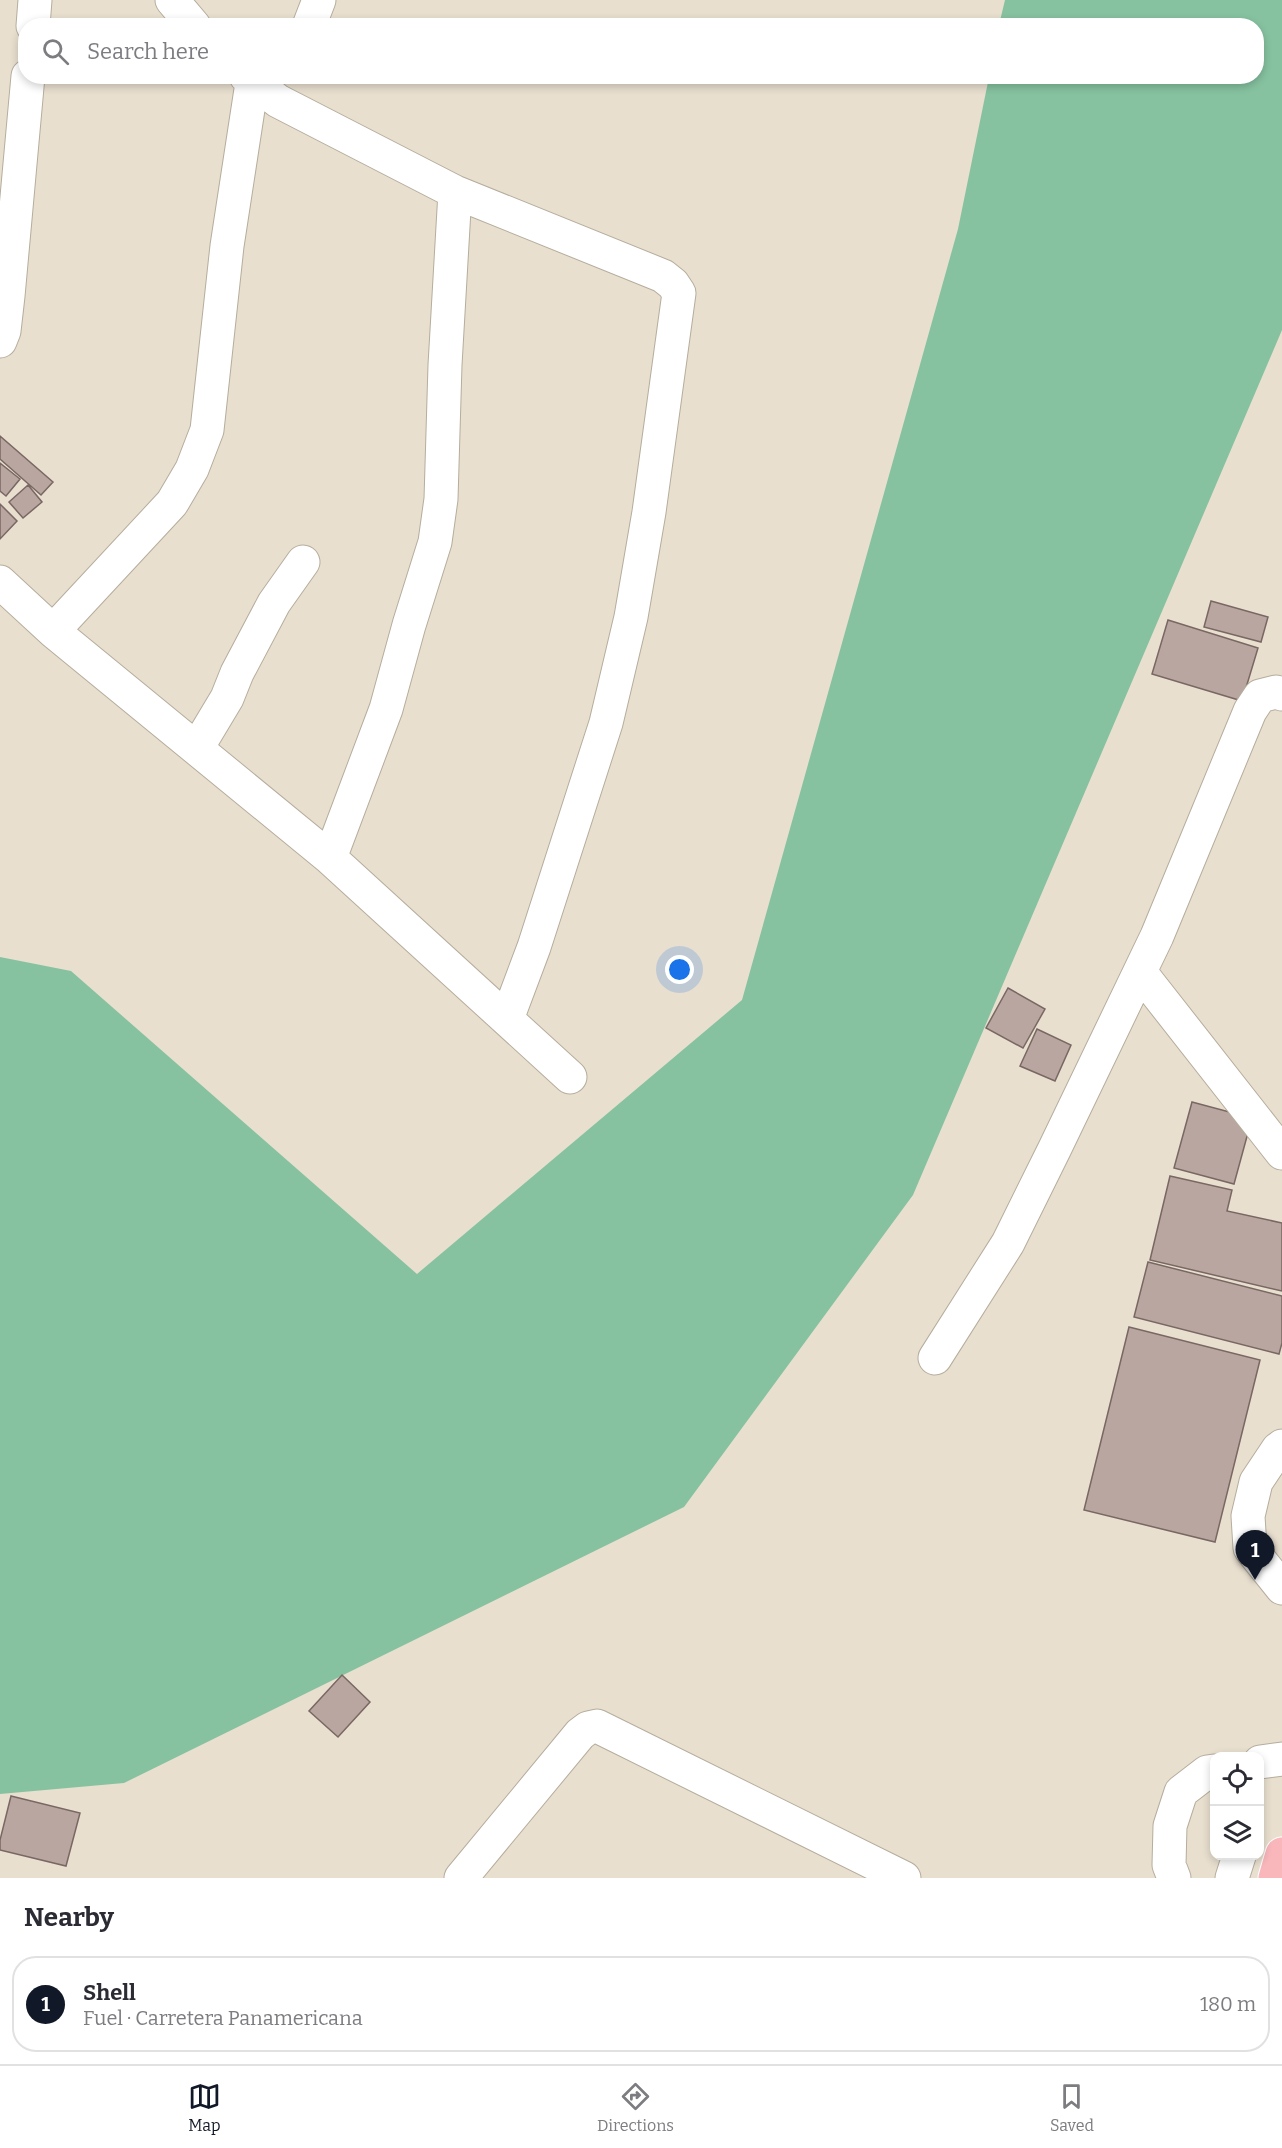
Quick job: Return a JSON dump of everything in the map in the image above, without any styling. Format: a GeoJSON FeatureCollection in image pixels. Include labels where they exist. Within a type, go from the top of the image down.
{"type":"FeatureCollection","features":[{"type":"Feature","properties":{"kind":"highway"},"geometry":{"type":"LineString","coordinates":[[1275,1878],[1282,1854]]}},
{"type":"Feature","properties":{"kind":"street"},"geometry":{"type":"LineString","coordinates":[[34,18],[35,0]]}},
{"type":"Feature","properties":{"kind":"street"},"geometry":{"type":"LineString","coordinates":[[172,0],[188,18]]}},
{"type":"Feature","properties":{"kind":"street"},"geometry":{"type":"LineString","coordinates":[[312,18],[319,0]]}},
{"type":"Feature","properties":{"kind":"street"},"geometry":{"type":"LineString","coordinates":[[0,341],[4,331],[8,296],[27,84]]}},
{"type":"Feature","properties":{"kind":"street"},"geometry":{"type":"LineString","coordinates":[[53,631],[172,503],[192,469],[207,430],[227,246],[266,84],[455,192],[663,276],[679,293],[649,512],[631,617],[606,723],[534,946],[507,1019]]}},
{"type":"Feature","properties":{"kind":"street"},"geometry":{"type":"LineString","coordinates":[[330,858],[386,709],[435,542],[441,499],[445,365],[455,192]]}},
{"type":"Feature","properties":{"kind":"street"},"geometry":{"type":"LineString","coordinates":[[197,748],[227,698],[237,673],[274,603],[303,562]]}},
{"type":"Feature","properties":{"kind":"street"},"geometry":{"type":"LineString","coordinates":[[0,582],[53,631],[330,858],[570,1077]]}},
{"type":"Feature","properties":{"kind":"street"},"geometry":{"type":"LineString","coordinates":[[934,1358],[1008,1243],[1162,926],[1250,711],[1260,696],[1276,692],[1282,694]]}},
{"type":"Feature","properties":{"kind":"street"},"geometry":{"type":"LineString","coordinates":[[1140,972],[1282,1153]]}},
{"type":"Feature","properties":{"kind":"street"},"geometry":{"type":"LineString","coordinates":[[1282,1446],[1256,1482],[1248,1516],[1250,1548],[1282,1588]]}},
{"type":"Feature","properties":{"kind":"street"},"geometry":{"type":"LineString","coordinates":[[461,1878],[580,1734],[588,1728],[597,1726],[904,1878]]}},
{"type":"Feature","properties":{"kind":"street"},"geometry":{"type":"LineString","coordinates":[[1174,1878],[1169,1864],[1170,1826],[1181,1792],[1210,1772]]}},
{"type":"Feature","properties":{"kind":"street"},"geometry":{"type":"LineString","coordinates":[[1233,1878],[1238,1860]]}},
{"type":"Feature","properties":{"kind":"green space"},"geometry":{"type":"Polygon","coordinates":[[[1005,0],[1282,0],[1282,330],[913,1195],[684,1507],[124,1783],[0,1794],[0,957],[71,971],[417,1274],[742,1000],[958,229],[988,84],[1264,84],[1264,18],[1001,18],[1005,0]]]}},
{"type":"Feature","properties":{"kind":"building"},"geometry":{"type":"Polygon","coordinates":[[[0,436],[53,482],[41,495],[0,459],[0,436]]]}},
{"type":"Feature","properties":{"kind":"building"},"geometry":{"type":"Polygon","coordinates":[[[0,463],[20,479],[6,496],[0,491],[0,463]]]}},
{"type":"Feature","properties":{"kind":"building"},"geometry":{"type":"Polygon","coordinates":[[[28,485],[42,502],[23,518],[9,502],[28,485]]]}},
{"type":"Feature","properties":{"kind":"building"},"geometry":{"type":"Polygon","coordinates":[[[0,504],[17,521],[0,539],[0,504]]]}},
{"type":"Feature","properties":{"kind":"building"},"geometry":{"type":"Polygon","coordinates":[[[1211,601],[1268,617],[1261,642],[1204,627],[1211,601]]]}},
{"type":"Feature","properties":{"kind":"building"},"geometry":{"type":"Polygon","coordinates":[[[1168,620],[1258,648],[1242,701],[1152,674],[1168,620]]]}},
{"type":"Feature","properties":{"kind":"building"},"geometry":{"type":"Polygon","coordinates":[[[1008,988],[1045,1009],[1023,1048],[986,1028],[1008,988]]]}},
{"type":"Feature","properties":{"kind":"building"},"geometry":{"type":"Polygon","coordinates":[[[1037,1029],[1071,1045],[1055,1081],[1020,1066],[1037,1029]]]}},
{"type":"Feature","properties":{"kind":"building"},"geometry":{"type":"Polygon","coordinates":[[[1192,1102],[1252,1118],[1234,1184],[1174,1168],[1192,1102]]]}},
{"type":"Feature","properties":{"kind":"building"},"geometry":{"type":"Polygon","coordinates":[[[1170,1176],[1232,1190],[1227,1211],[1282,1223],[1282,1291],[1150,1260],[1170,1176]]]}},
{"type":"Feature","properties":{"kind":"building"},"geometry":{"type":"Polygon","coordinates":[[[1148,1262],[1282,1296],[1282,1343],[1279,1354],[1134,1317],[1148,1262]]]}},
{"type":"Feature","properties":{"kind":"building"},"geometry":{"type":"Polygon","coordinates":[[[1129,1327],[1260,1360],[1215,1542],[1084,1510],[1129,1327]]]}},
{"type":"Feature","properties":{"kind":"building"},"geometry":{"type":"Polygon","coordinates":[[[342,1675],[370,1702],[338,1737],[309,1711],[342,1675]]]}},
{"type":"Feature","properties":{"kind":"building"},"geometry":{"type":"Polygon","coordinates":[[[11,1796],[80,1813],[66,1866],[0,1850],[0,1840],[11,1796]]]}},
{"type":"Feature","properties":{"kind":"place","name":"Shell"},"geometry":{"type":"Point","coordinates":[1255,1580]}}]}
